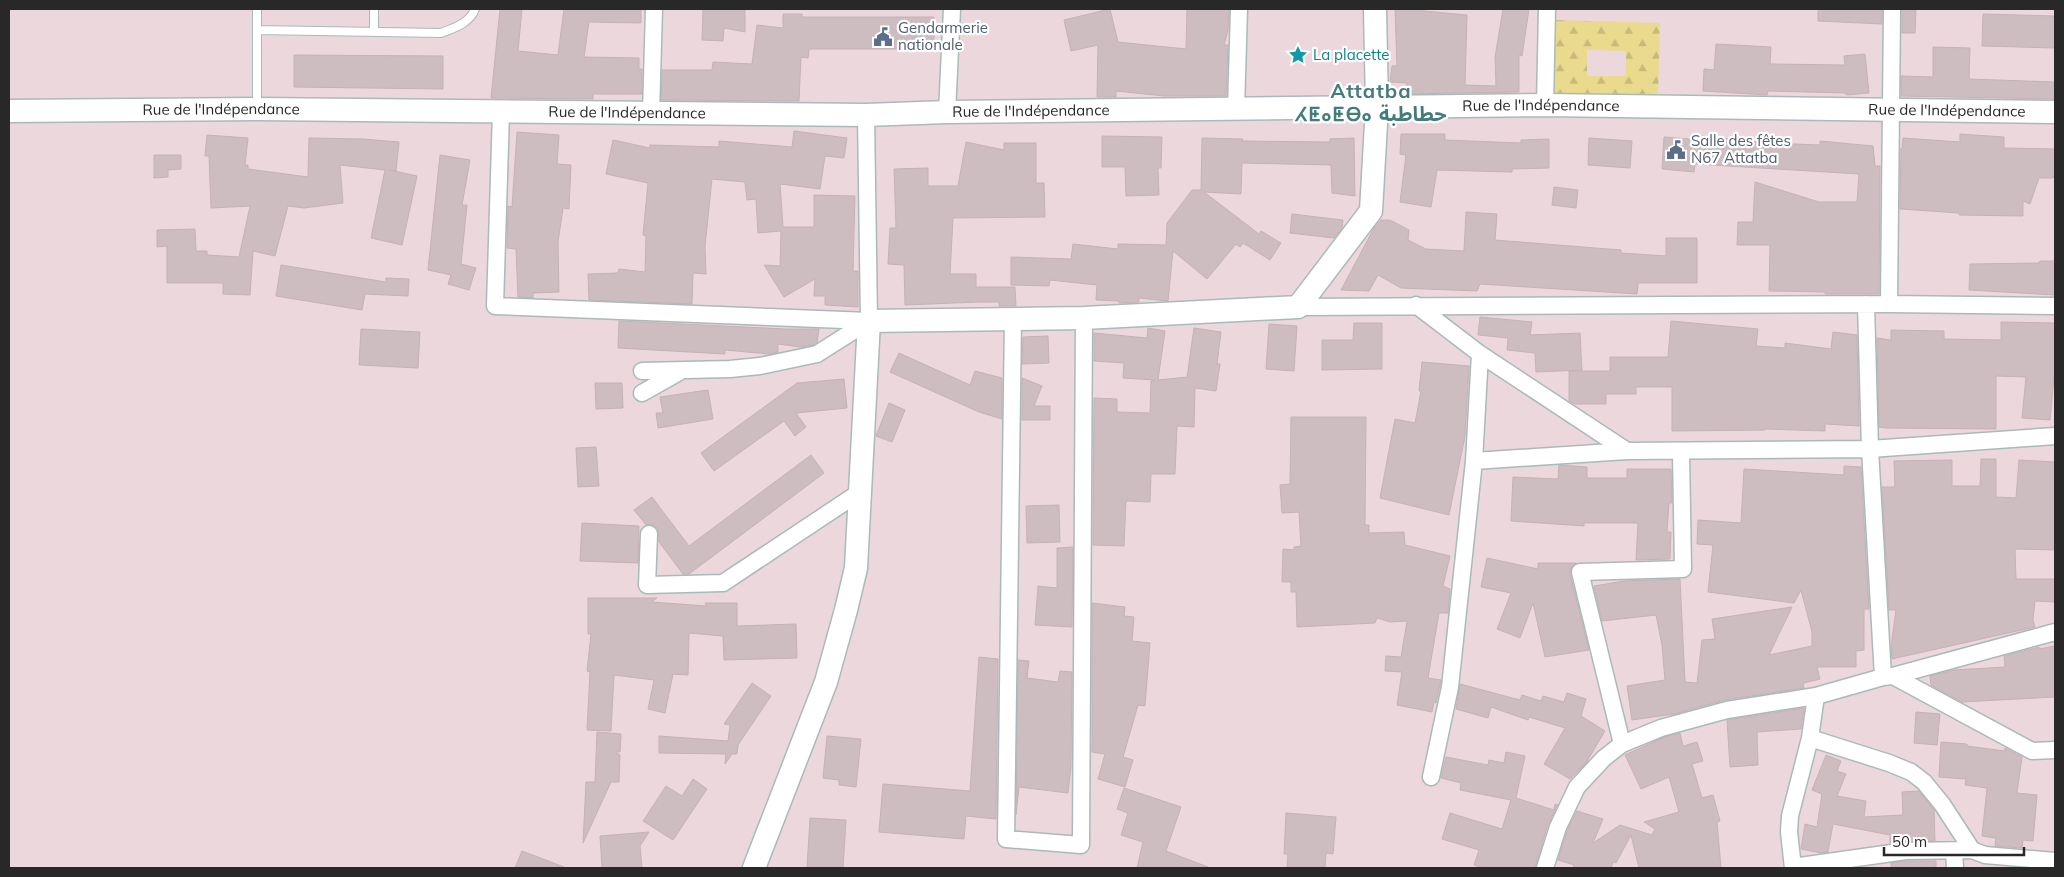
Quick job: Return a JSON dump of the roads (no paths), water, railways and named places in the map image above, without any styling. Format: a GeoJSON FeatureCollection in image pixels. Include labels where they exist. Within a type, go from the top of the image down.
{"type":"FeatureCollection","features":[{"type":"Feature","properties":{"kind":"main road"},"geometry":{"type":"LineString","coordinates":[[754,868],[826,682],[856,568],[869,321],[1084,318],[1298,307],[1371,211],[1377,106],[1375,9]]}},
{"type":"Feature","properties":{"kind":"main road","name":"Rue de l'Indépendance"},"geometry":{"type":"LineString","coordinates":[[9,112],[257,109],[866,115],[947,112],[1545,105],[2055,112]]}},
{"type":"Feature","properties":{"kind":"street"},"geometry":{"type":"LineString","coordinates":[[651,114],[654,9]]}},
{"type":"Feature","properties":{"kind":"street"},"geometry":{"type":"LineString","coordinates":[[947,112],[952,9]]}},
{"type":"Feature","properties":{"kind":"street"},"geometry":{"type":"LineString","coordinates":[[1236,109],[1239,9]]}},
{"type":"Feature","properties":{"kind":"street"},"geometry":{"type":"LineString","coordinates":[[1545,105],[1547,9]]}},
{"type":"Feature","properties":{"kind":"street"},"geometry":{"type":"LineString","coordinates":[[1889,304],[1892,9]]}},
{"type":"Feature","properties":{"kind":"street"},"geometry":{"type":"LineString","coordinates":[[501,112],[495,306],[869,321]]}},
{"type":"Feature","properties":{"kind":"street"},"geometry":{"type":"LineString","coordinates":[[866,115],[869,321]]}},
{"type":"Feature","properties":{"kind":"street"},"geometry":{"type":"LineString","coordinates":[[1298,307],[1866,304],[2055,306]]}},
{"type":"Feature","properties":{"kind":"street"},"geometry":{"type":"LineString","coordinates":[[1866,304],[1870,449],[1888,676]]}},
{"type":"Feature","properties":{"kind":"street"},"geometry":{"type":"LineString","coordinates":[[1416,305],[1480,354],[1627,451]]}},
{"type":"Feature","properties":{"kind":"street"},"geometry":{"type":"LineString","coordinates":[[1013,318],[1006,839],[1081,845],[1084,318]]}},
{"type":"Feature","properties":{"kind":"street"},"geometry":{"type":"LineString","coordinates":[[642,371],[760,366],[817,354],[869,321]]}},
{"type":"Feature","properties":{"kind":"street"},"geometry":{"type":"LineString","coordinates":[[1431,777],[1450,687],[1474,461],[1480,354]]}},
{"type":"Feature","properties":{"kind":"street"},"geometry":{"type":"LineString","coordinates":[[642,393],[682,370]]}},
{"type":"Feature","properties":{"kind":"street"},"geometry":{"type":"LineString","coordinates":[[1474,461],[1627,451],[1870,449],[2055,436]]}},
{"type":"Feature","properties":{"kind":"street"},"geometry":{"type":"LineString","coordinates":[[1622,744],[1580,572],[1683,569],[1682,452]]}},
{"type":"Feature","properties":{"kind":"street"},"geometry":{"type":"LineString","coordinates":[[649,534],[647,585],[723,583],[860,492]]}},
{"type":"Feature","properties":{"kind":"street"},"geometry":{"type":"LineString","coordinates":[[1545,868],[1558,827],[1577,787],[1604,758],[1622,744],[1661,728],[1727,710],[1816,696],[2055,632]]}},
{"type":"Feature","properties":{"kind":"street"},"geometry":{"type":"LineString","coordinates":[[1888,676],[2032,751],[2055,750]]}},
{"type":"Feature","properties":{"kind":"street"},"geometry":{"type":"LineString","coordinates":[[1816,696],[1810,738],[1790,816],[1789,832],[1793,867],[1906,851],[1972,850],[1985,855],[2055,861]]}},
{"type":"Feature","properties":{"kind":"street"},"geometry":{"type":"LineString","coordinates":[[1810,738],[1889,763],[1911,772],[1924,782],[1942,804],[1972,850]]}},
{"type":"Feature","properties":{"kind":"street"},"geometry":{"type":"LineString","coordinates":[[1954,851],[1955,868]]}},
{"type":"Feature","properties":{"kind":"lane"},"geometry":{"type":"LineString","coordinates":[[257,9],[257,109]]}},
{"type":"Feature","properties":{"kind":"lane"},"geometry":{"type":"LineString","coordinates":[[374,9],[374,32]]}},
{"type":"Feature","properties":{"kind":"lane"},"geometry":{"type":"LineString","coordinates":[[257,30],[441,33],[459,26],[474,13],[475,9]]}},
{"type":"Feature","properties":{"kind":"place","name":"Gendarmerie nationale"},"geometry":{"type":"Point","coordinates":[883,37]}},
{"type":"Feature","properties":{"kind":"place","name":"La placette"},"geometry":{"type":"Point","coordinates":[1298,55]}},
{"type":"Feature","properties":{"kind":"place","name":"Salle des fêtes N67 Attatba"},"geometry":{"type":"Point","coordinates":[1676,150]}},
{"type":"Feature","properties":{"kind":"district","name":"Attatba ⵃⵟⴰⵟⴱⴰ حطاطبة"},"geometry":{"type":"Point","coordinates":[1371,102]}}]}
